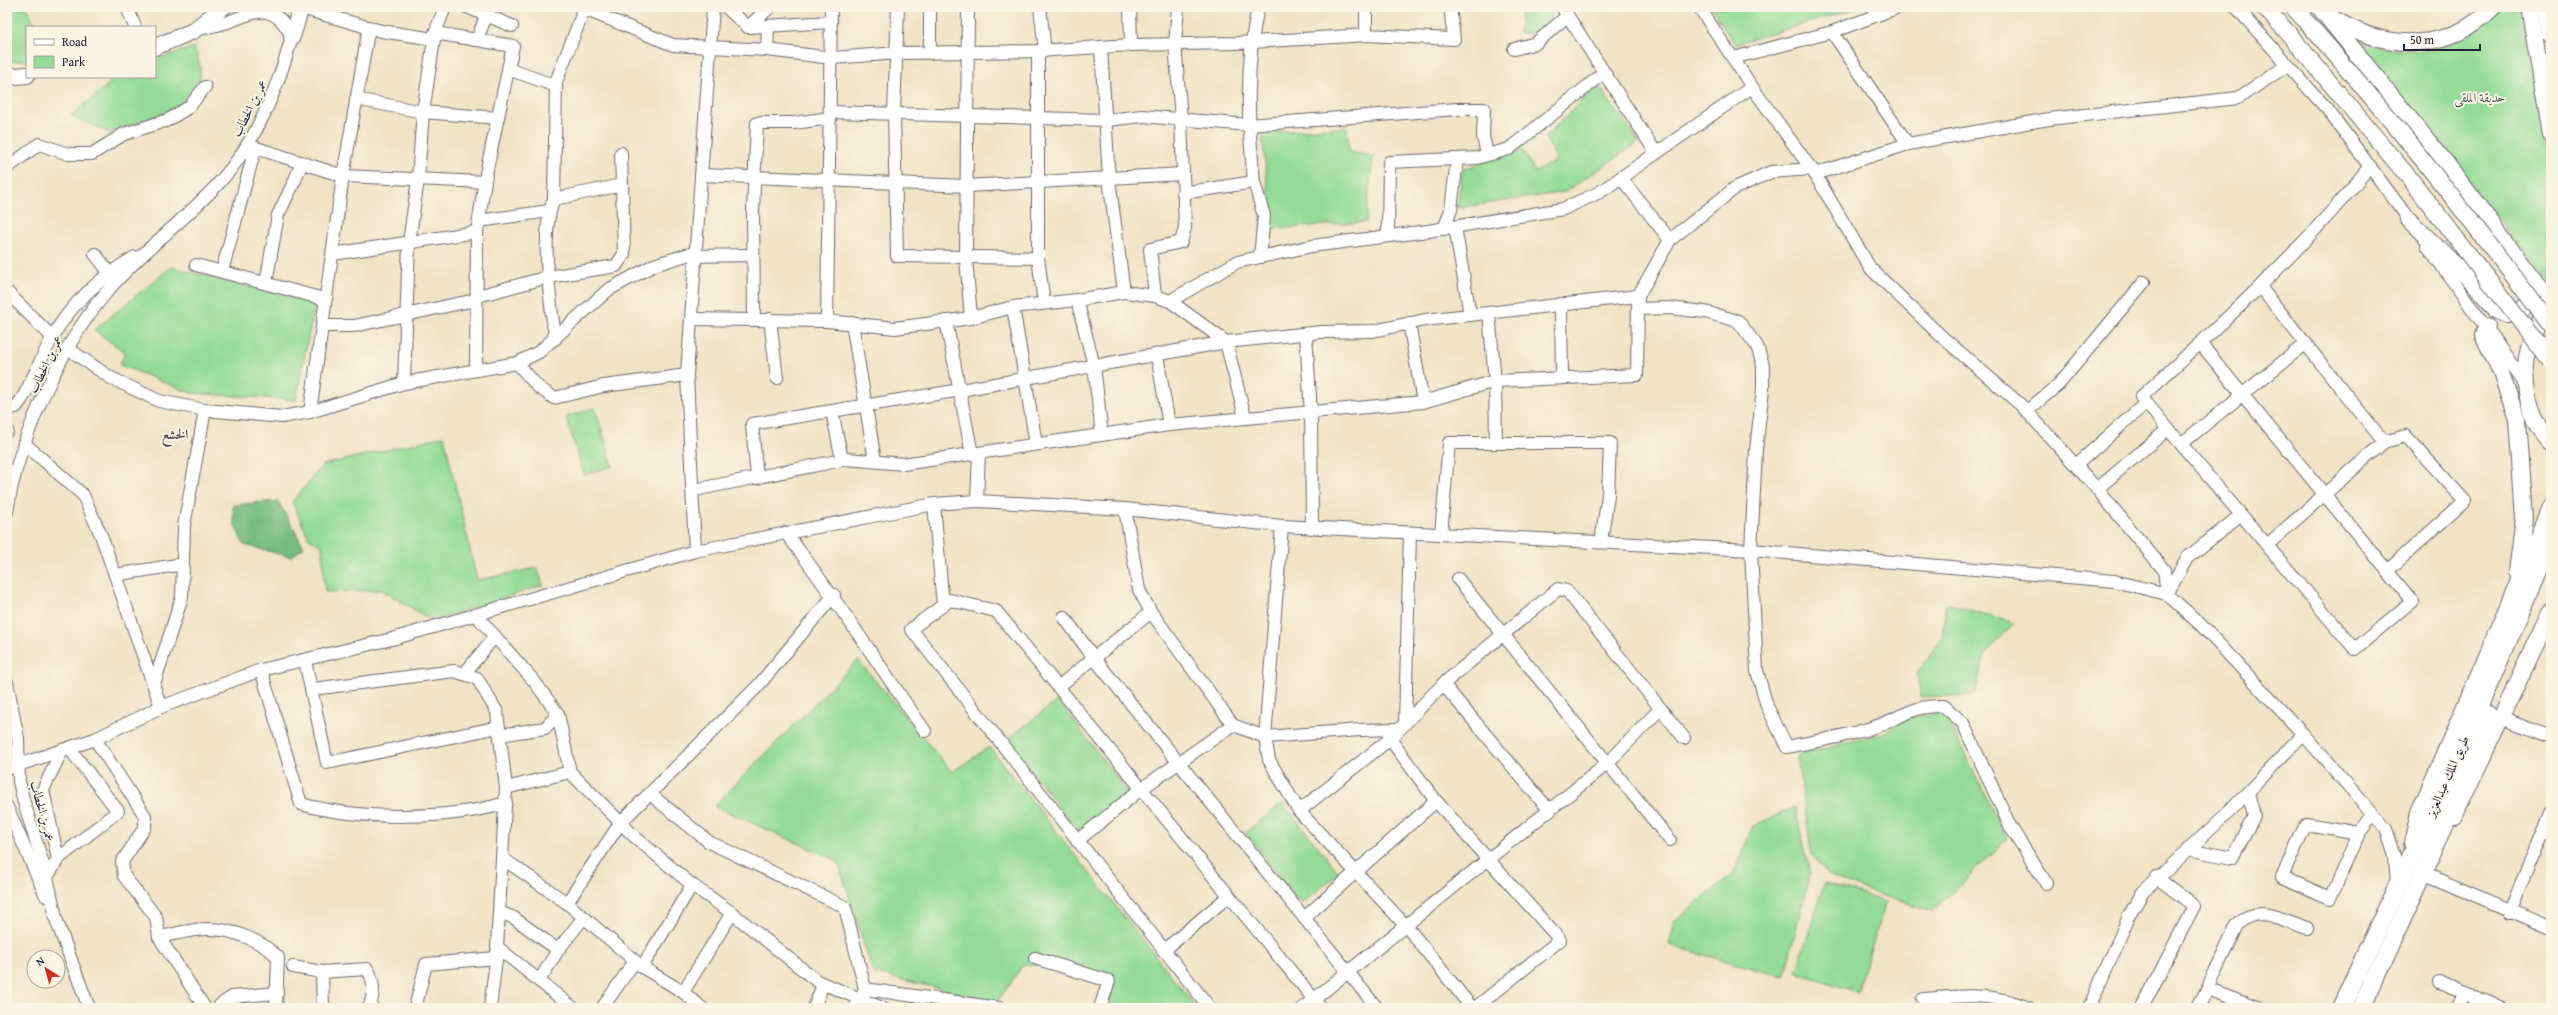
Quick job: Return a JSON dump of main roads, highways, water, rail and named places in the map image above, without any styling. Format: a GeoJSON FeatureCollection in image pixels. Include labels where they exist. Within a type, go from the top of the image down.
{"type":"FeatureCollection","features":[{"type":"Feature","properties":{"kind":"highway"},"geometry":{"type":"LineString","coordinates":[[2546,7],[2551,35]]}},
{"type":"Feature","properties":{"kind":"highway","name":"طريق الملك عبدالعزيز"},"geometry":{"type":"LineString","coordinates":[[2341,1008],[2551,543]]}},
{"type":"Feature","properties":{"kind":"highway","name":"طريق الملك عبدالعزيز"},"geometry":{"type":"LineString","coordinates":[[2362,1008],[2426,867],[2509,665],[2551,572]]}},
{"type":"Feature","properties":{"kind":"main road"},"geometry":{"type":"LineString","coordinates":[[156,47],[193,32],[223,7]]}},
{"type":"Feature","properties":{"kind":"main road"},"geometry":{"type":"LineString","coordinates":[[292,37],[301,7]]}},
{"type":"Feature","properties":{"kind":"main road"},"geometry":{"type":"LineString","coordinates":[[2264,7],[2289,34],[2406,174],[2551,360]]}},
{"type":"Feature","properties":{"kind":"main road"},"geometry":{"type":"LineString","coordinates":[[2324,9],[2352,30],[2388,42],[2411,44],[2442,38],[2465,29],[2493,7]]}},
{"type":"Feature","properties":{"kind":"main road"},"geometry":{"type":"LineString","coordinates":[[2529,7],[2551,134]]}},
{"type":"Feature","properties":{"kind":"main road"},"geometry":{"type":"LineString","coordinates":[[2324,9],[2446,162],[2551,303]]}},
{"type":"Feature","properties":{"kind":"main road"},"geometry":{"type":"LineString","coordinates":[[2298,13],[2368,91],[2422,157],[2551,326]]}},
{"type":"Feature","properties":{"kind":"main road"},"geometry":{"type":"LineString","coordinates":[[7,78],[26,75]]}},
{"type":"Feature","properties":{"kind":"main road"},"geometry":{"type":"LineString","coordinates":[[2409,220],[2473,282],[2497,311],[2507,315],[2523,309],[2534,298],[2526,277],[2485,216]]}},
{"type":"Feature","properties":{"kind":"main road"},"geometry":{"type":"LineString","coordinates":[[2551,307],[2545,314],[2533,338],[2528,353],[2525,383],[2535,420],[2551,443]]}},
{"type":"Feature","properties":{"kind":"main road"},"geometry":{"type":"LineString","coordinates":[[2487,326],[2483,334],[2500,370],[2517,418],[2522,470],[2524,518],[2520,558],[2510,604]]}},
{"type":"Feature","properties":{"kind":"main road"},"geometry":{"type":"LineString","coordinates":[[2406,864],[2419,813],[2551,506]]}},
{"type":"Feature","properties":{"kind":"main road"},"geometry":{"type":"LineString","coordinates":[[2426,867],[2449,828],[2503,719],[2551,612]]}},
{"type":"Feature","properties":{"kind":"district","name":"الخشع"},"geometry":{"type":"Point","coordinates":[175,434]}},
{"type":"Feature","properties":{"kind":"park label","name":"حديقة الملقى"},"geometry":{"type":"Point","coordinates":[2480,97]}}]}
